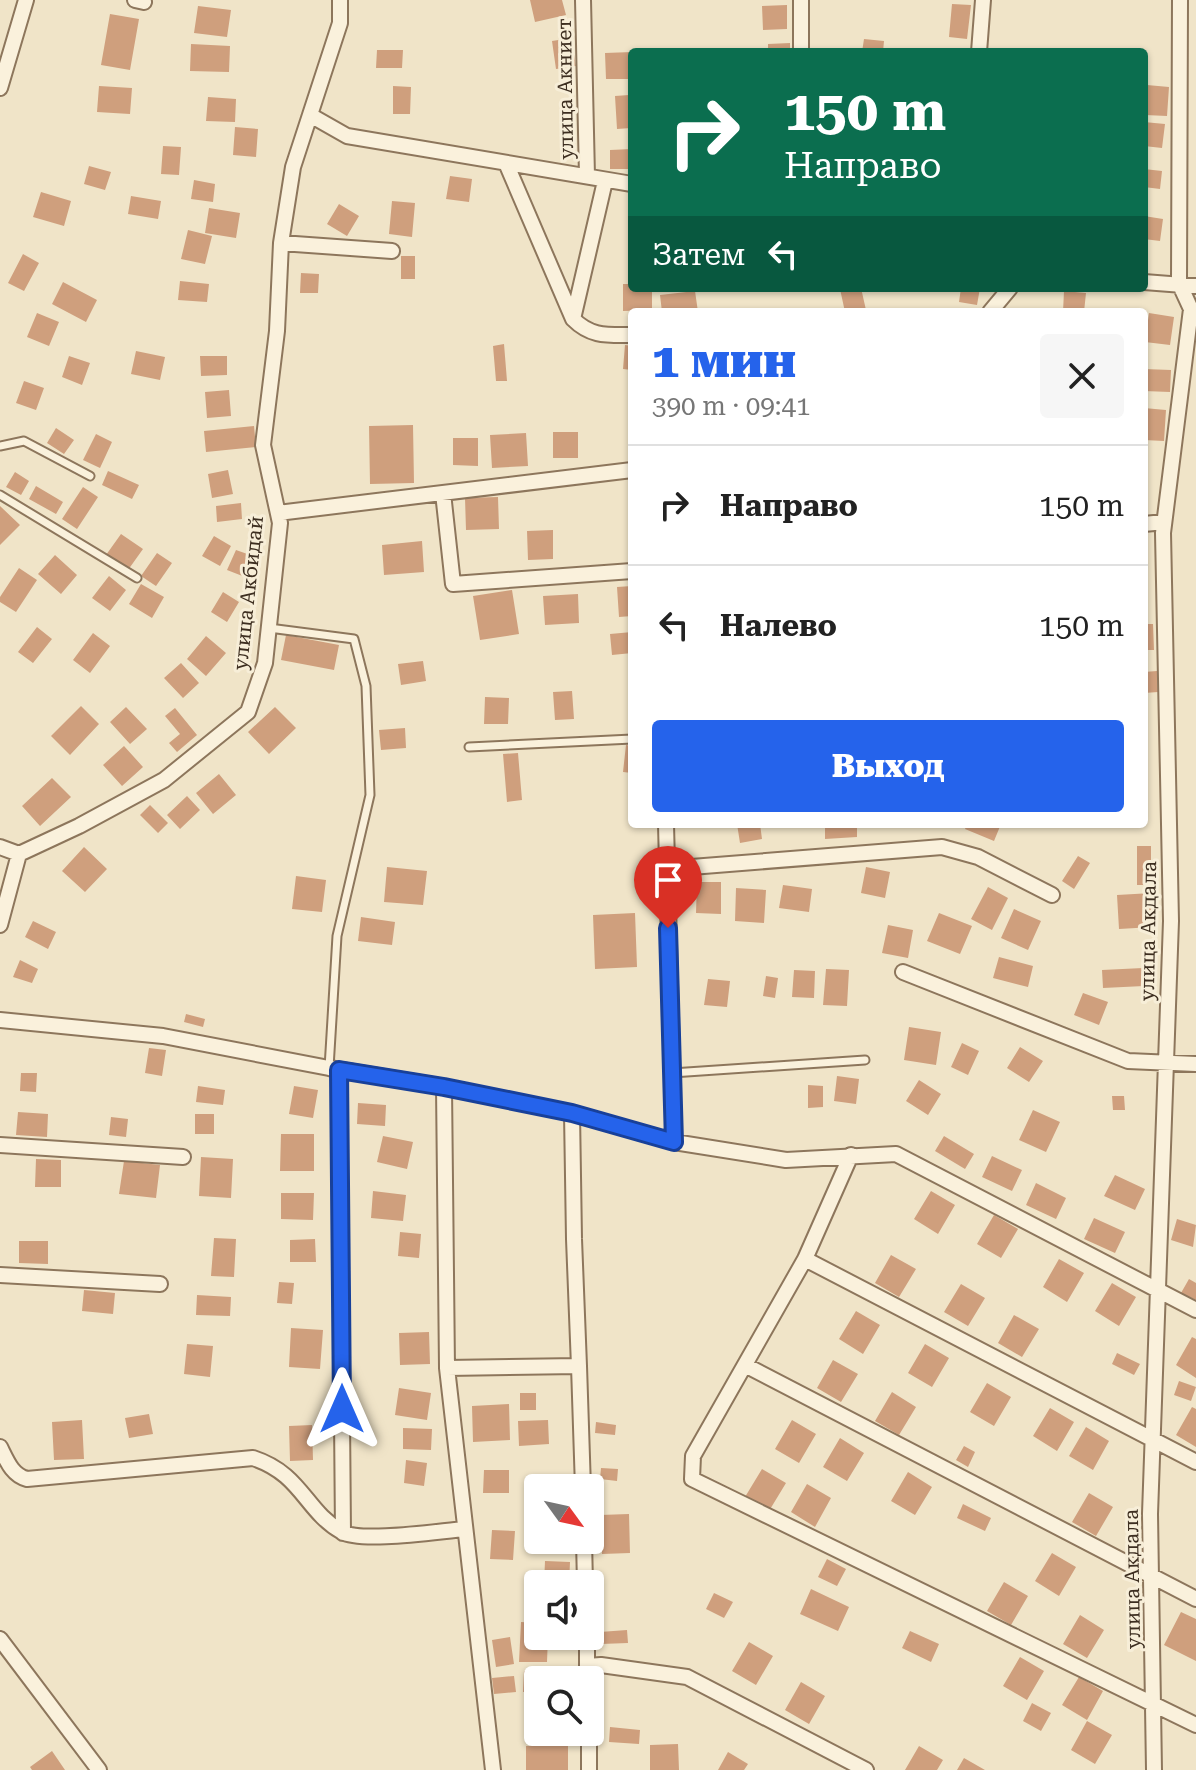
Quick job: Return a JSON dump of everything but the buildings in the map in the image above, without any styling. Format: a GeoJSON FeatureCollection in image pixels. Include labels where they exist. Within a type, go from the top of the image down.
{"type":"FeatureCollection","features":[{"type":"Feature","properties":{"kind":"street"},"geometry":{"type":"LineString","coordinates":[[0,88],[26,0]]}},
{"type":"Feature","properties":{"kind":"street","name":"улица Акбидай"},"geometry":{"type":"LineString","coordinates":[[19,854],[164,780],[248,712],[265,663],[280,523],[263,445],[277,331],[281,243],[293,167],[340,23],[340,0]]}},
{"type":"Feature","properties":{"kind":"street","name":"улица Акниет"},"geometry":{"type":"LineString","coordinates":[[583,0],[587,176]]}},
{"type":"Feature","properties":{"kind":"street"},"geometry":{"type":"LineString","coordinates":[[801,0],[801,48]]}},
{"type":"Feature","properties":{"kind":"street"},"geometry":{"type":"LineString","coordinates":[[979,48],[983,0]]}},
{"type":"Feature","properties":{"kind":"street","name":"улица Акдала"},"geometry":{"type":"LineString","coordinates":[[1154,1770],[1150,1576],[1171,921],[1164,522],[1191,309],[1179,283],[1180,0]]}},
{"type":"Feature","properties":{"kind":"street"},"geometry":{"type":"LineString","coordinates":[[310,115],[347,136],[628,184]]}},
{"type":"Feature","properties":{"kind":"street"},"geometry":{"type":"LineString","coordinates":[[506,163],[573,319],[585,330],[597,335],[628,335]]}},
{"type":"Feature","properties":{"kind":"street"},"geometry":{"type":"LineString","coordinates":[[573,319],[605,181]]}},
{"type":"Feature","properties":{"kind":"street"},"geometry":{"type":"LineString","coordinates":[[281,243],[392,251]]}},
{"type":"Feature","properties":{"kind":"street"},"geometry":{"type":"LineString","coordinates":[[1148,282],[1196,286]]}},
{"type":"Feature","properties":{"kind":"street"},"geometry":{"type":"LineString","coordinates":[[993,308],[1007,292]]}},
{"type":"Feature","properties":{"kind":"street"},"geometry":{"type":"LineString","coordinates":[[278,513],[628,470]]}},
{"type":"Feature","properties":{"kind":"street"},"geometry":{"type":"LineString","coordinates":[[443,493],[453,584],[628,571]]}},
{"type":"Feature","properties":{"kind":"street"},"geometry":{"type":"LineString","coordinates":[[1148,524],[1164,522]]}},
{"type":"Feature","properties":{"kind":"street"},"geometry":{"type":"LineString","coordinates":[[666,828],[674,1142]]}},
{"type":"Feature","properties":{"kind":"street"},"geometry":{"type":"LineString","coordinates":[[0,847],[19,854],[0,925]]}},
{"type":"Feature","properties":{"kind":"street"},"geometry":{"type":"LineString","coordinates":[[666,869],[942,847],[978,857],[1052,895]]}},
{"type":"Feature","properties":{"kind":"street"},"geometry":{"type":"LineString","coordinates":[[903,972],[1128,1061],[1196,1064]]}},
{"type":"Feature","properties":{"kind":"street"},"geometry":{"type":"LineString","coordinates":[[0,1020],[163,1036],[444,1087],[572,1113],[674,1142],[786,1160],[896,1154],[1196,1310]]}},
{"type":"Feature","properties":{"kind":"street"},"geometry":{"type":"LineString","coordinates":[[334,1069],[343,1533]]}},
{"type":"Feature","properties":{"kind":"street"},"geometry":{"type":"LineString","coordinates":[[444,1087],[447,1368],[493,1770]]}},
{"type":"Feature","properties":{"kind":"street"},"geometry":{"type":"LineString","coordinates":[[572,1113],[583,1474]]}},
{"type":"Feature","properties":{"kind":"street"},"geometry":{"type":"LineString","coordinates":[[0,1145],[183,1157]]}},
{"type":"Feature","properties":{"kind":"street"},"geometry":{"type":"LineString","coordinates":[[851,1155],[805,1259],[693,1456],[692,1479],[1196,1725]]}},
{"type":"Feature","properties":{"kind":"street"},"geometry":{"type":"LineString","coordinates":[[805,1259],[1196,1462]]}},
{"type":"Feature","properties":{"kind":"street"},"geometry":{"type":"LineString","coordinates":[[0,1275],[160,1284]]}},
{"type":"Feature","properties":{"kind":"street"},"geometry":{"type":"LineString","coordinates":[[745,1365],[1196,1599]]}},
{"type":"Feature","properties":{"kind":"street"},"geometry":{"type":"LineString","coordinates":[[447,1368],[579,1366]]}},
{"type":"Feature","properties":{"kind":"street"},"geometry":{"type":"LineString","coordinates":[[0,1447],[18,1477],[27,1479],[253,1458],[270,1464],[291,1479],[323,1516],[343,1533],[362,1536],[465,1529]]}},
{"type":"Feature","properties":{"kind":"street"},"geometry":{"type":"LineString","coordinates":[[0,1639],[99,1770]]}},
{"type":"Feature","properties":{"kind":"street"},"geometry":{"type":"LineString","coordinates":[[599,1666],[687,1677],[866,1770]]}},
{"type":"Feature","properties":{"kind":"street"},"geometry":{"type":"LineString","coordinates":[[589,1746],[589,1770]]}},
{"type":"Feature","properties":{"kind":"lane"},"geometry":{"type":"LineString","coordinates":[[0,446],[24,441],[90,476]]}},
{"type":"Feature","properties":{"kind":"lane"},"geometry":{"type":"LineString","coordinates":[[0,495],[137,578]]}},
{"type":"Feature","properties":{"kind":"lane"},"geometry":{"type":"LineString","coordinates":[[269,628],[354,639],[366,686],[370,795],[337,936],[334,1069]]}},
{"type":"Feature","properties":{"kind":"lane"},"geometry":{"type":"LineString","coordinates":[[469,747],[628,739]]}},
{"type":"Feature","properties":{"kind":"lane"},"geometry":{"type":"LineString","coordinates":[[672,1073],[865,1060]]}},
{"type":"Feature","properties":{"kind":"route"},"geometry":{"type":"LineString","coordinates":[[342,1409],[339,1070],[572,1113],[674,1142],[668,928]]}}]}
